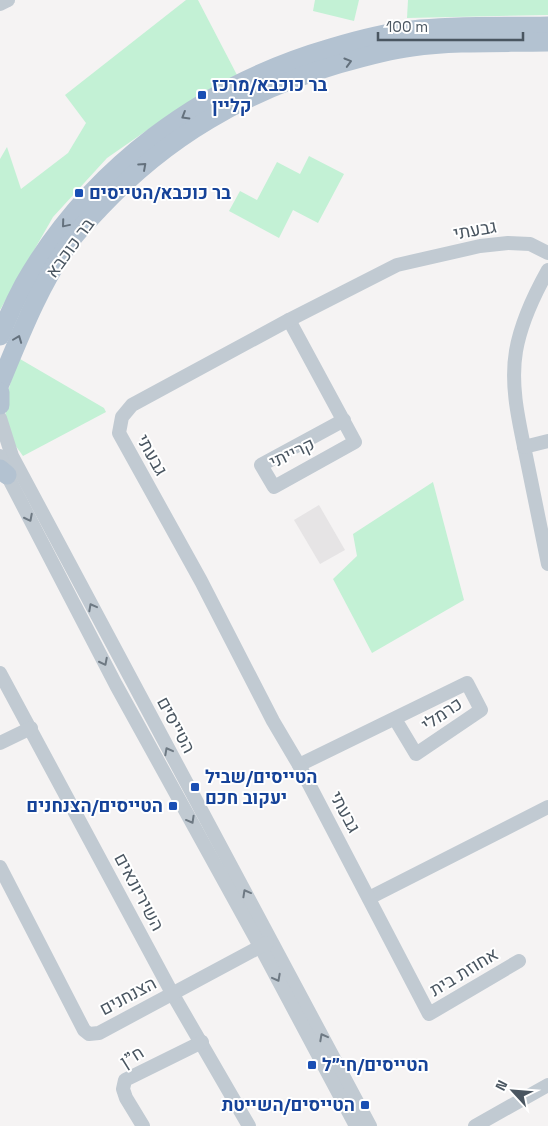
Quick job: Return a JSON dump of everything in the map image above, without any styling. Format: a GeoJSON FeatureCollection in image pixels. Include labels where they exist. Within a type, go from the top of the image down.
{"type":"FeatureCollection","features":[{"type":"Feature","properties":{"kind":"main road","name":"בר כוכבא"},"geometry":{"type":"LineString","coordinates":[[0,336],[5,319],[24,284],[60,229],[102,181],[134,151],[174,122],[256,75],[310,54],[355,41],[411,30],[548,26]]}},
{"type":"Feature","properties":{"kind":"main road","name":"בר כוכבא"},"geometry":{"type":"LineString","coordinates":[[0,384],[25,320],[39,291],[73,238],[115,192],[146,163],[220,112],[266,89],[304,74],[412,47],[478,42],[548,42]]}},
{"type":"Feature","properties":{"kind":"main road"},"geometry":{"type":"LineString","coordinates":[[0,392],[0,406]]}},
{"type":"Feature","properties":{"kind":"street"},"geometry":{"type":"LineString","coordinates":[[0,4],[8,0]]}},
{"type":"Feature","properties":{"kind":"street","name":"גבעתי"},"geometry":{"type":"LineString","coordinates":[[429,1014],[299,766],[119,433],[122,417],[132,405],[289,320],[397,265],[480,246],[508,243],[530,244],[548,253]]}},
{"type":"Feature","properties":{"kind":"street"},"geometry":{"type":"LineString","coordinates":[[548,270],[523,322],[516,352],[514,384],[520,429],[548,564]]}},
{"type":"Feature","properties":{"kind":"street","name":"קרייתי"},"geometry":{"type":"LineString","coordinates":[[289,320],[344,420],[355,442],[274,486],[261,465],[344,420]]}},
{"type":"Feature","properties":{"kind":"street","name":"הטייסים"},"geometry":{"type":"LineString","coordinates":[[0,418],[12,456],[179,770],[356,1126]]}},
{"type":"Feature","properties":{"kind":"street"},"geometry":{"type":"LineString","coordinates":[[524,447],[548,441]]}},
{"type":"Feature","properties":{"kind":"street","name":"הטייסים"},"geometry":{"type":"LineString","coordinates":[[0,456],[3,472],[116,685],[370,1126]]}},
{"type":"Feature","properties":{"kind":"street","name":"השיריונאים"},"geometry":{"type":"LineString","coordinates":[[0,673],[172,993],[249,1126]]}},
{"type":"Feature","properties":{"kind":"street","name":"כרמלי"},"geometry":{"type":"LineString","coordinates":[[299,766],[467,683],[480,710],[416,754],[395,719]]}},
{"type":"Feature","properties":{"kind":"street"},"geometry":{"type":"LineString","coordinates":[[0,743],[31,728]]}},
{"type":"Feature","properties":{"kind":"street"},"geometry":{"type":"LineString","coordinates":[[369,898],[548,807]]}},
{"type":"Feature","properties":{"kind":"street","name":"הצנחנים"},"geometry":{"type":"LineString","coordinates":[[0,867],[84,1030],[89,1034],[99,1033],[266,943]]}},
{"type":"Feature","properties":{"kind":"street","name":"אחוזת בית"},"geometry":{"type":"LineString","coordinates":[[429,1014],[518,962]]}},
{"type":"Feature","properties":{"kind":"street","name":"ח\"ן"},"geometry":{"type":"LineString","coordinates":[[143,1126],[126,1098],[123,1089],[125,1080],[202,1042]]}},
{"type":"Feature","properties":{"kind":"street"},"geometry":{"type":"LineString","coordinates":[[475,1126],[548,1085]]}},
{"type":"Feature","properties":{"kind":"shaded area"},"geometry":{"type":"Polygon","coordinates":[[[319,505],[345,550],[320,564],[294,520],[319,505]]]}},
{"type":"Feature","properties":{"kind":"green space"},"geometry":{"type":"Polygon","coordinates":[[[186,0],[198,0],[237,75],[169,115],[107,158],[53,217],[0,310],[0,159],[7,147],[21,189],[68,153],[86,123],[65,95],[186,0]]]}},
{"type":"Feature","properties":{"kind":"green space"},"geometry":{"type":"Polygon","coordinates":[[[315,0],[359,0],[354,21],[313,11],[315,0]]]}},
{"type":"Feature","properties":{"kind":"green space"},"geometry":{"type":"Polygon","coordinates":[[[408,0],[548,0],[548,15],[407,18],[408,0]]]}},
{"type":"Feature","properties":{"kind":"green space"},"geometry":{"type":"Polygon","coordinates":[[[309,156],[344,174],[318,223],[293,210],[279,238],[229,211],[240,191],[257,200],[277,162],[300,174],[309,156]]]}},
{"type":"Feature","properties":{"kind":"green space"},"geometry":{"type":"Polygon","coordinates":[[[20,359],[104,408],[106,412],[23,456],[10,436],[6,417],[9,387],[20,359]]]}},
{"type":"Feature","properties":{"kind":"green space"},"geometry":{"type":"Polygon","coordinates":[[[433,482],[464,600],[372,653],[333,579],[357,556],[353,534],[433,482]]]}},
{"type":"Feature","properties":{"kind":"place","name":"בר כוכבא/מרכז קליין"},"geometry":{"type":"Point","coordinates":[202,95]}},
{"type":"Feature","properties":{"kind":"place","name":"בר כוכבא/הטייסים"},"geometry":{"type":"Point","coordinates":[79,193]}},
{"type":"Feature","properties":{"kind":"place","name":"הטייסים/שביל יעקוב חכם"},"geometry":{"type":"Point","coordinates":[195,787]}},
{"type":"Feature","properties":{"kind":"place","name":"הטייסים/הצנחנים"},"geometry":{"type":"Point","coordinates":[173,806]}},
{"type":"Feature","properties":{"kind":"place","name":"הטייסים/חי״ל"},"geometry":{"type":"Point","coordinates":[312,1065]}},
{"type":"Feature","properties":{"kind":"place","name":"הטייסים/השייטת"},"geometry":{"type":"Point","coordinates":[365,1105]}}]}
